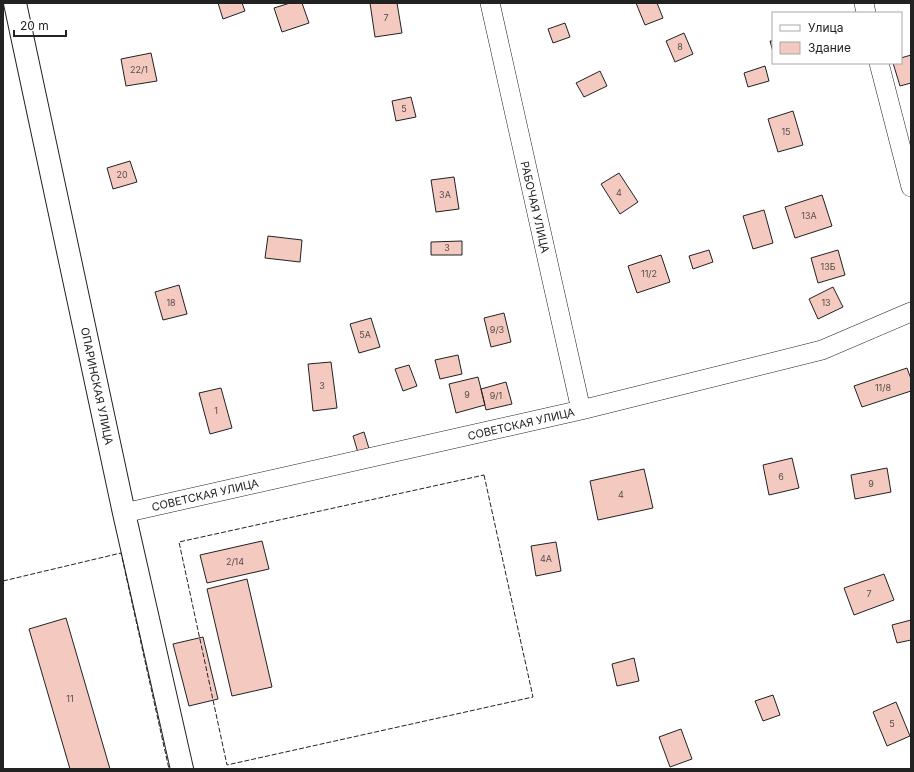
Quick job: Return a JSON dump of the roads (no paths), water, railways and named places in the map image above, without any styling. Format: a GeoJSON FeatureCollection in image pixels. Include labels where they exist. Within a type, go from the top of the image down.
{"type":"FeatureCollection","features":[{"type":"Feature","properties":{"kind":"main road","name":"ОПАРИНСКАЯ УЛИЦА"},"geometry":{"type":"LineString","coordinates":[[15,3],[124,513],[182,769]]}},
{"type":"Feature","properties":{"kind":"street","name":"РАБОЧАЯ УЛИЦА"},"geometry":{"type":"LineString","coordinates":[[490,3],[581,410]]}},
{"type":"Feature","properties":{"kind":"street"},"geometry":{"type":"LineString","coordinates":[[879,64],[905,143],[911,187]]}},
{"type":"Feature","properties":{"kind":"street","name":"СОВЕТСКАЯ УЛИЦА"},"geometry":{"type":"LineString","coordinates":[[124,513],[581,410],[822,350],[911,312]]}}]}
